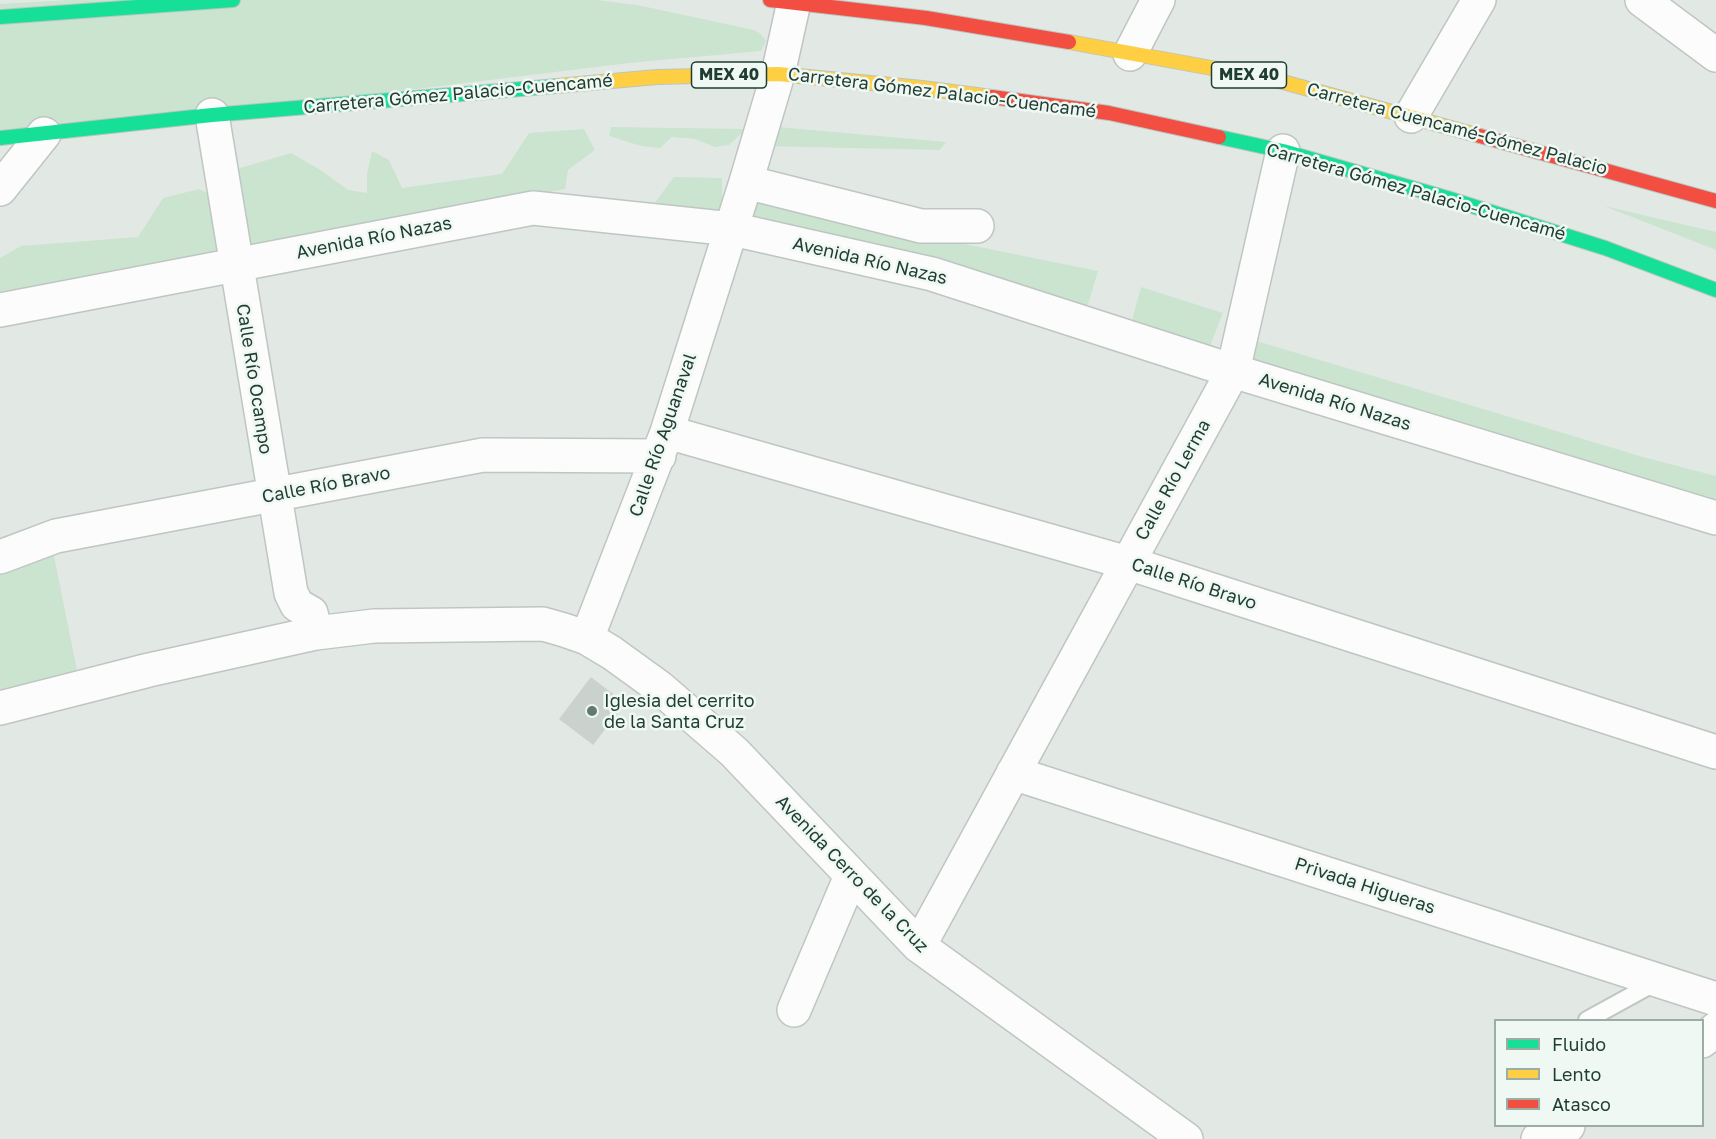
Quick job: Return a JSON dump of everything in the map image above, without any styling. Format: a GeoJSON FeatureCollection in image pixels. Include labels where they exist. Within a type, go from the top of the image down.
{"type":"FeatureCollection","features":[{"type":"Feature","properties":{"kind":"highway"},"geometry":{"type":"LineString","coordinates":[[0,18],[233,0]]}},
{"type":"Feature","properties":{"kind":"highway"},"geometry":{"type":"LineString","coordinates":[[0,1],[21,16]]}},
{"type":"Feature","properties":{"kind":"highway","name":"Carretera Cuencamé-Gómez Palacio"},"geometry":{"type":"LineString","coordinates":[[782,1],[949,22],[1272,79],[1716,201]]}},
{"type":"Feature","properties":{"kind":"highway","name":"Carretera Gómez Palacio-Cuencamé"},"geometry":{"type":"LineString","coordinates":[[0,138],[212,115],[657,77],[778,74],[922,88],[1109,113],[1283,151],[1448,198],[1605,248],[1716,290]]}},
{"type":"Feature","properties":{"kind":"street"},"geometry":{"type":"LineString","coordinates":[[1130,54],[1158,0]]}},
{"type":"Feature","properties":{"kind":"street"},"geometry":{"type":"LineString","coordinates":[[1412,116],[1479,0]]}},
{"type":"Feature","properties":{"kind":"street"},"geometry":{"type":"LineString","coordinates":[[1642,0],[1716,55]]}},
{"type":"Feature","properties":{"kind":"street","name":"Calle Río Aguanaval"},"geometry":{"type":"LineString","coordinates":[[587,638],[663,444],[732,230],[778,74],[782,1]]}},
{"type":"Feature","properties":{"kind":"street","name":"Calle Río Ocampo"},"geometry":{"type":"LineString","coordinates":[[212,115],[291,593],[297,605],[310,613],[316,633]]}},
{"type":"Feature","properties":{"kind":"street"},"geometry":{"type":"LineString","coordinates":[[0,189],[44,134]]}},
{"type":"Feature","properties":{"kind":"street","name":"Calle Río Lerma"},"geometry":{"type":"LineString","coordinates":[[919,946],[1233,371],[1283,151]]}},
{"type":"Feature","properties":{"kind":"street"},"geometry":{"type":"LineString","coordinates":[[746,182],[921,226],[977,226]]}},
{"type":"Feature","properties":{"kind":"street","name":"Avenida Río Nazas"},"geometry":{"type":"LineString","coordinates":[[0,310],[533,207],[732,230],[932,274],[1233,371],[1716,518]]}},
{"type":"Feature","properties":{"kind":"street","name":"Calle Río Bravo"},"geometry":{"type":"LineString","coordinates":[[0,557],[56,536],[483,455],[663,444],[1128,563],[1716,752]]}},
{"type":"Feature","properties":{"kind":"street","name":"Avenida Cerro de la Cruz"},"geometry":{"type":"LineString","coordinates":[[316,633],[374,626],[543,624],[587,638],[659,687],[734,752],[919,946],[1146,1128],[1186,1139]]}},
{"type":"Feature","properties":{"kind":"street"},"geometry":{"type":"LineString","coordinates":[[0,708],[149,670],[316,633]]}},
{"type":"Feature","properties":{"kind":"street","name":"Privada Higueras"},"geometry":{"type":"LineString","coordinates":[[1013,773],[1716,999]]}},
{"type":"Feature","properties":{"kind":"street"},"geometry":{"type":"LineString","coordinates":[[794,1010],[851,876]]}},
{"type":"Feature","properties":{"kind":"street"},"geometry":{"type":"LineString","coordinates":[[1704,1039],[1716,1029]]}},
{"type":"Feature","properties":{"kind":"street"},"geometry":{"type":"LineString","coordinates":[[1538,1139],[1564,1127]]}},
{"type":"Feature","properties":{"kind":"lane"},"geometry":{"type":"LineString","coordinates":[[1589,1019],[1659,981]]}},
{"type":"Feature","properties":{"kind":"green space"},"geometry":{"type":"Polygon","coordinates":[[[68,0],[596,0],[637,5],[754,30],[766,41],[761,51],[629,63],[0,140],[0,4],[68,0]]]}},
{"type":"Feature","properties":{"kind":"green space"},"geometry":{"type":"Polygon","coordinates":[[[767,126],[946,142],[940,150],[762,146],[767,126]]]}},
{"type":"Feature","properties":{"kind":"green space"},"geometry":{"type":"Polygon","coordinates":[[[611,127],[746,129],[729,145],[715,147],[695,139],[672,137],[660,148],[641,146],[609,136],[611,127]]]}},
{"type":"Feature","properties":{"kind":"green space"},"geometry":{"type":"Polygon","coordinates":[[[584,129],[595,150],[568,170],[565,189],[250,246],[230,171],[291,153],[348,190],[367,193],[367,174],[372,151],[389,160],[402,188],[502,174],[529,133],[584,129]]]}},
{"type":"Feature","properties":{"kind":"green space"},"geometry":{"type":"Polygon","coordinates":[[[674,177],[722,178],[722,212],[653,205],[674,177]]]}},
{"type":"Feature","properties":{"kind":"green space"},"geometry":{"type":"Polygon","coordinates":[[[199,189],[215,197],[222,256],[131,274],[119,268],[115,278],[0,292],[0,258],[21,246],[138,237],[163,198],[199,189]]]}},
{"type":"Feature","properties":{"kind":"green space"},"geometry":{"type":"Polygon","coordinates":[[[757,202],[1098,271],[1087,308],[746,227],[757,202]]]}},
{"type":"Feature","properties":{"kind":"green space"},"geometry":{"type":"Polygon","coordinates":[[[1604,206],[1716,232],[1716,250],[1604,206]]]}},
{"type":"Feature","properties":{"kind":"green space"},"geometry":{"type":"Polygon","coordinates":[[[1141,287],[1223,313],[1210,346],[1132,320],[1141,287]]]}},
{"type":"Feature","properties":{"kind":"green space"},"geometry":{"type":"Polygon","coordinates":[[[1250,339],[1643,457],[1716,476],[1716,505],[1248,361],[1250,339]]]}},
{"type":"Feature","properties":{"kind":"green space"},"geometry":{"type":"Polygon","coordinates":[[[53,551],[79,680],[0,702],[0,571],[53,551]]]}},
{"type":"Feature","properties":{"kind":"building","name":"Iglesia del cerrito de la Santa Cruz"},"geometry":{"type":"Polygon","coordinates":[[[591,678],[624,703],[593,744],[560,719],[591,678]]]}},
{"type":"Feature","properties":{"kind":"traffic: fast"},"geometry":{"type":"LineString","coordinates":[[0,17],[233,0]]}},
{"type":"Feature","properties":{"kind":"traffic: fast"},"geometry":{"type":"LineString","coordinates":[[0,138],[212,115],[557,86]]}},
{"type":"Feature","properties":{"kind":"traffic: fast"},"geometry":{"type":"LineString","coordinates":[[1219,137],[1283,151],[1447,198],[1605,248],[1716,290]]}},
{"type":"Feature","properties":{"kind":"traffic: slow"},"geometry":{"type":"LineString","coordinates":[[1069,42],[1272,79],[1480,136]]}},
{"type":"Feature","properties":{"kind":"traffic: slow"},"geometry":{"type":"LineString","coordinates":[[557,86],[657,77],[778,74],[992,97]]}},
{"type":"Feature","properties":{"kind":"traffic: jam"},"geometry":{"type":"LineString","coordinates":[[770,0],[926,18],[1069,42]]}},
{"type":"Feature","properties":{"kind":"traffic: jam"},"geometry":{"type":"LineString","coordinates":[[992,97],[1109,113],[1219,137]]}},
{"type":"Feature","properties":{"kind":"traffic: jam"},"geometry":{"type":"LineString","coordinates":[[1480,136],[1716,201]]}},
{"type":"Feature","properties":{"kind":"place","name":"Iglesia del cerrito de la Santa Cruz"},"geometry":{"type":"Point","coordinates":[592,711]}}]}
